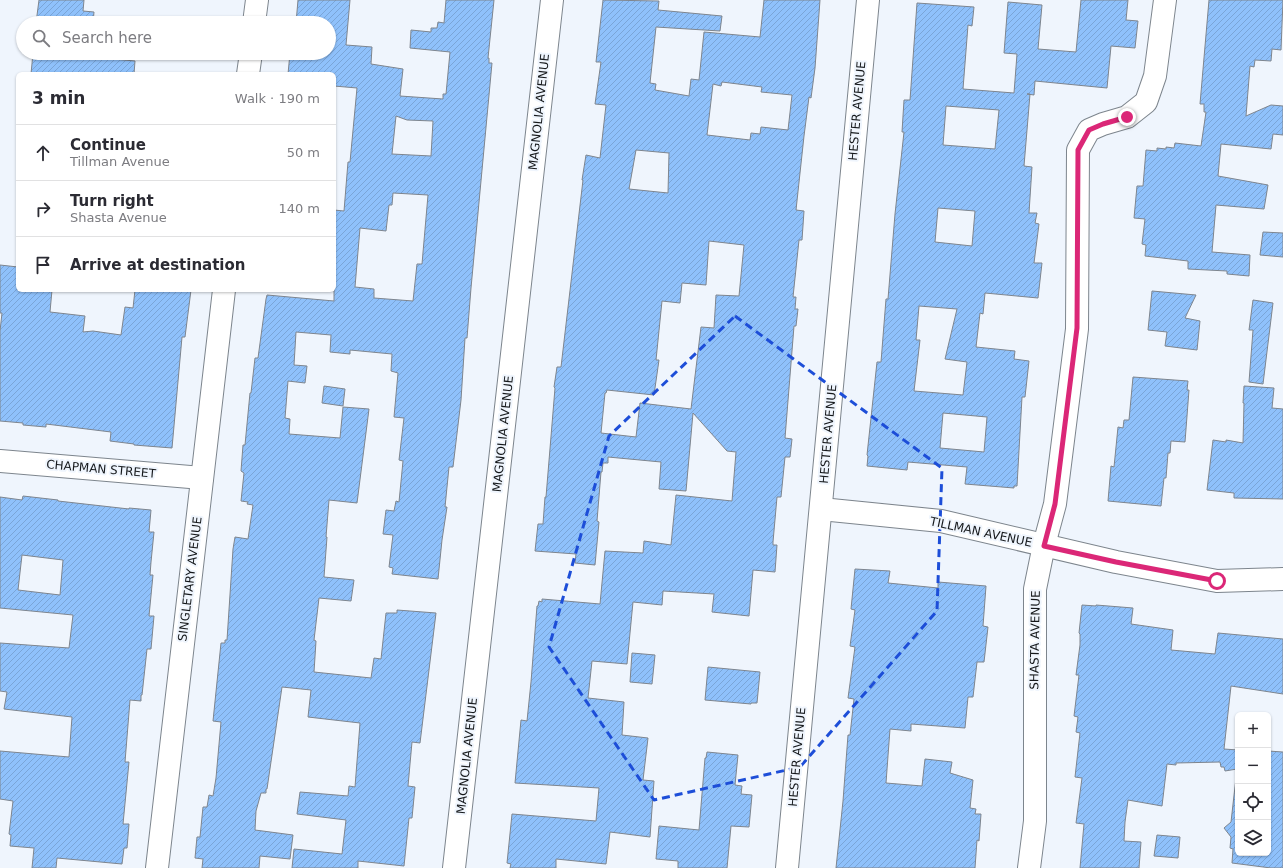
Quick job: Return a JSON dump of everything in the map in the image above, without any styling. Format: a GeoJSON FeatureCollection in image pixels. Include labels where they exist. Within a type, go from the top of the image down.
{"type":"FeatureCollection","features":[{"type":"Feature","properties":{"kind":"street"},"geometry":{"type":"LineString","coordinates":[[255,16],[257,0]]}},
{"type":"Feature","properties":{"kind":"street","name":"MAGNOLIA AVENUE"},"geometry":{"type":"LineString","coordinates":[[454,868],[552,0]]}},
{"type":"Feature","properties":{"kind":"street","name":"HESTER AVENUE"},"geometry":{"type":"LineString","coordinates":[[787,868],[868,0]]}},
{"type":"Feature","properties":{"kind":"street","name":"SHASTA AVENUE"},"geometry":{"type":"LineString","coordinates":[[1029,868],[1035,821],[1035,589],[1055,504],[1077,328],[1078,150],[1089,130],[1127,117],[1146,102],[1155,76],[1165,0]]}},
{"type":"Feature","properties":{"kind":"street"},"geometry":{"type":"LineString","coordinates":[[248,72],[250,60]]}},
{"type":"Feature","properties":{"kind":"street","name":"SINGLETARY AVENUE"},"geometry":{"type":"LineString","coordinates":[[157,868],[224,292]]}},
{"type":"Feature","properties":{"kind":"street","name":"CHAPMAN STREET"},"geometry":{"type":"LineString","coordinates":[[0,461],[202,478]]}},
{"type":"Feature","properties":{"kind":"street","name":"TILLMAN AVENUE"},"geometry":{"type":"LineString","coordinates":[[821,509],[941,521],[1116,562],[1217,581],[1283,579]]}},
{"type":"Feature","properties":{"kind":"highlighted area"},"geometry":{"type":"Polygon","coordinates":[[[735,316],[942,468],[937,611],[800,767],[654,800],[549,647],[609,436],[735,316]]]}},
{"type":"Feature","properties":{"kind":"building"},"geometry":{"type":"Polygon","coordinates":[[[39,0],[84,0],[83,11],[94,12],[94,16],[37,16],[39,0]]]}},
{"type":"Feature","properties":{"kind":"building"},"geometry":{"type":"Polygon","coordinates":[[[298,0],[350,0],[346,45],[372,47],[371,64],[403,69],[400,96],[443,99],[443,94],[446,94],[450,52],[410,48],[411,30],[431,32],[431,28],[437,28],[438,22],[444,23],[446,0],[494,0],[488,58],[489,63],[492,63],[467,338],[465,338],[461,400],[453,467],[449,467],[445,507],[447,507],[438,579],[392,574],[393,568],[389,567],[393,535],[383,534],[386,510],[394,511],[396,501],[399,502],[403,461],[399,460],[404,418],[394,417],[398,373],[391,371],[392,354],[350,350],[350,354],[330,352],[331,335],[296,332],[294,365],[307,366],[305,383],[288,381],[285,418],[290,419],[289,434],[340,438],[343,407],[369,409],[357,503],[329,500],[324,577],[354,580],[351,601],[319,598],[314,640],[316,641],[314,672],[371,678],[374,658],[381,659],[386,613],[397,613],[397,610],[436,613],[420,743],[412,742],[408,786],[415,787],[412,818],[409,818],[404,866],[358,861],[358,868],[292,868],[294,849],[342,854],[346,820],[297,814],[300,792],[348,796],[349,786],[355,787],[360,723],[308,717],[311,690],[282,687],[267,789],[266,793],[261,793],[256,811],[255,830],[293,835],[290,859],[260,856],[259,868],[202,868],[203,859],[195,858],[197,837],[200,837],[203,807],[207,807],[209,795],[213,796],[216,778],[221,722],[213,721],[221,643],[225,643],[225,640],[227,640],[233,549],[235,537],[248,539],[253,505],[247,504],[248,502],[241,501],[244,473],[241,471],[243,445],[245,445],[255,358],[258,358],[266,299],[267,295],[334,301],[334,292],[336,292],[336,210],[344,211],[357,88],[336,86],[336,72],[288,72],[289,60],[336,60],[336,16],[297,16],[298,0]],[[396,116],[392,154],[431,156],[433,121],[407,120],[396,116]],[[393,193],[392,205],[389,205],[386,231],[360,228],[355,287],[374,289],[374,298],[413,301],[417,264],[422,264],[428,195],[393,193]]]}},
{"type":"Feature","properties":{"kind":"building"},"geometry":{"type":"Polygon","coordinates":[[[603,0],[659,1],[658,10],[722,16],[720,31],[656,27],[650,83],[656,84],[655,90],[689,96],[691,79],[699,80],[704,32],[760,37],[764,0],[820,0],[815,68],[811,98],[809,97],[796,210],[804,211],[802,240],[799,240],[793,297],[796,297],[795,309],[798,309],[796,326],[794,326],[785,438],[792,439],[790,457],[785,457],[781,497],[777,497],[773,542],[773,545],[777,545],[775,572],[753,570],[749,616],[712,612],[714,594],[663,591],[662,605],[633,602],[627,664],[592,661],[588,698],[624,702],[622,735],[648,738],[643,780],[654,781],[650,837],[610,832],[606,864],[556,859],[556,868],[510,868],[511,864],[507,863],[512,814],[596,821],[599,788],[515,783],[521,720],[527,721],[537,606],[539,601],[542,602],[542,599],[600,604],[605,551],[643,553],[644,541],[671,545],[676,495],[732,501],[736,452],[727,451],[693,413],[686,491],[659,489],[661,462],[608,457],[608,463],[603,463],[601,472],[597,521],[599,522],[595,565],[575,563],[576,554],[535,551],[538,524],[543,524],[554,387],[557,367],[561,367],[586,155],[600,158],[606,105],[595,104],[601,62],[596,62],[603,0]],[[722,82],[721,86],[713,84],[707,135],[750,140],[751,133],[760,134],[761,127],[788,130],[792,95],[761,92],[762,87],[722,82]],[[636,150],[629,189],[668,193],[669,153],[636,150]],[[709,241],[706,285],[682,283],[680,303],[662,301],[656,360],[659,360],[654,395],[607,390],[605,393],[601,433],[636,437],[640,403],[691,409],[701,327],[714,328],[716,295],[739,296],[744,245],[709,241]]]}},
{"type":"Feature","properties":{"kind":"building"},"geometry":{"type":"Polygon","coordinates":[[[1081,0],[1128,0],[1126,20],[1138,21],[1135,48],[1111,46],[1107,88],[1035,81],[1034,95],[1030,94],[1024,166],[1032,167],[1029,213],[1037,213],[1035,223],[1039,224],[1034,263],[1042,263],[1038,298],[985,293],[983,314],[980,313],[976,347],[1015,351],[1014,359],[1029,361],[1025,397],[1022,397],[1017,486],[1014,486],[1014,488],[965,484],[967,467],[908,462],[907,470],[867,466],[877,362],[881,362],[886,299],[888,299],[904,132],[902,132],[904,100],[910,100],[917,3],[974,7],[972,26],[968,25],[963,89],[1014,93],[1017,54],[1004,53],[1008,2],[1042,5],[1038,49],[1076,52],[1081,0]],[[946,106],[943,145],[995,149],[999,110],[946,106]],[[938,208],[935,242],[972,246],[975,211],[938,208]],[[919,306],[916,340],[920,340],[914,391],[963,395],[967,362],[945,359],[957,309],[919,306]],[[943,413],[940,448],[984,452],[987,417],[943,413]]]}},
{"type":"Feature","properties":{"kind":"building"},"geometry":{"type":"Polygon","coordinates":[[[1209,0],[1283,0],[1281,50],[1272,49],[1271,61],[1255,60],[1254,67],[1250,66],[1246,116],[1271,105],[1283,106],[1283,135],[1273,134],[1271,149],[1221,144],[1218,176],[1268,185],[1264,209],[1216,205],[1212,252],[1250,255],[1249,276],[1227,274],[1227,271],[1188,269],[1188,261],[1145,256],[1146,245],[1142,244],[1145,219],[1134,218],[1137,186],[1143,186],[1146,150],[1157,151],[1157,148],[1174,148],[1175,143],[1201,146],[1206,112],[1204,112],[1204,104],[1200,104],[1209,0]]]}},
{"type":"Feature","properties":{"kind":"building"},"geometry":{"type":"Polygon","coordinates":[[[32,60],[135,61],[134,72],[31,72],[32,60]]]}},
{"type":"Feature","properties":{"kind":"building"},"geometry":{"type":"Polygon","coordinates":[[[1263,232],[1283,233],[1283,257],[1260,255],[1263,232]]]}},
{"type":"Feature","properties":{"kind":"building"},"geometry":{"type":"Polygon","coordinates":[[[0,265],[16,267],[16,292],[52,292],[50,312],[85,316],[83,332],[93,331],[121,335],[125,307],[133,308],[135,292],[191,292],[185,337],[182,337],[172,448],[134,445],[110,441],[111,432],[46,424],[46,427],[23,425],[23,423],[0,421],[0,331],[2,313],[0,313],[0,265]]]}},
{"type":"Feature","properties":{"kind":"building"},"geometry":{"type":"Polygon","coordinates":[[[1152,291],[1196,295],[1185,318],[1200,321],[1197,350],[1165,346],[1167,332],[1148,330],[1152,291]]]}},
{"type":"Feature","properties":{"kind":"building"},"geometry":{"type":"Polygon","coordinates":[[[1253,300],[1273,303],[1263,384],[1249,382],[1253,330],[1249,330],[1253,300]]]}},
{"type":"Feature","properties":{"kind":"building"},"geometry":{"type":"Polygon","coordinates":[[[1133,377],[1188,381],[1187,390],[1189,390],[1185,442],[1171,441],[1170,453],[1168,453],[1166,478],[1164,478],[1161,506],[1108,501],[1111,466],[1114,467],[1118,427],[1123,428],[1124,420],[1129,420],[1133,377]]]}},
{"type":"Feature","properties":{"kind":"building"},"geometry":{"type":"Polygon","coordinates":[[[324,386],[345,389],[343,406],[322,403],[324,386]]]}},
{"type":"Feature","properties":{"kind":"building"},"geometry":{"type":"Polygon","coordinates":[[[1244,386],[1274,388],[1272,408],[1283,409],[1283,499],[1234,498],[1234,493],[1207,490],[1213,440],[1226,442],[1226,440],[1243,443],[1244,386]]]}},
{"type":"Feature","properties":{"kind":"building"},"geometry":{"type":"Polygon","coordinates":[[[23,496],[129,509],[151,510],[149,532],[154,532],[150,575],[153,575],[149,616],[154,616],[151,649],[147,649],[141,701],[130,700],[125,762],[129,762],[123,824],[129,824],[127,848],[124,848],[122,864],[57,858],[56,868],[32,868],[34,848],[10,846],[11,835],[9,834],[13,801],[0,799],[0,751],[69,757],[72,717],[4,709],[7,692],[0,691],[0,643],[69,648],[73,615],[0,608],[0,497],[22,500],[23,496]],[[22,555],[18,590],[60,595],[63,560],[22,555]]]}},
{"type":"Feature","properties":{"kind":"building"},"geometry":{"type":"Polygon","coordinates":[[[855,569],[890,571],[888,583],[938,588],[938,582],[986,586],[983,626],[988,627],[984,662],[977,662],[973,697],[968,697],[965,728],[911,724],[911,731],[890,729],[886,783],[922,786],[925,759],[952,762],[950,773],[973,780],[970,808],[976,809],[975,814],[981,814],[975,868],[836,868],[848,735],[850,735],[854,699],[848,698],[855,647],[850,646],[855,610],[851,609],[855,569]]]}},
{"type":"Feature","properties":{"kind":"building"},"geometry":{"type":"Polygon","coordinates":[[[1082,605],[1096,605],[1133,608],[1131,624],[1173,630],[1171,650],[1215,654],[1218,633],[1283,639],[1283,694],[1231,686],[1224,749],[1235,750],[1235,769],[1225,771],[1224,767],[1221,767],[1220,762],[1176,763],[1176,765],[1167,764],[1162,806],[1128,800],[1124,841],[1141,842],[1139,868],[1080,868],[1084,824],[1076,823],[1082,778],[1075,777],[1080,733],[1076,732],[1078,717],[1074,716],[1079,675],[1076,675],[1080,645],[1079,633],[1082,605]]]}},
{"type":"Feature","properties":{"kind":"building"},"geometry":{"type":"Polygon","coordinates":[[[632,653],[655,655],[652,684],[630,682],[632,653]]]}},
{"type":"Feature","properties":{"kind":"building"},"geometry":{"type":"Polygon","coordinates":[[[708,667],[760,672],[757,703],[751,704],[705,700],[708,667]]]}},
{"type":"Feature","properties":{"kind":"building"},"geometry":{"type":"Polygon","coordinates":[[[1271,751],[1283,752],[1283,868],[1232,863],[1233,849],[1230,848],[1231,837],[1224,828],[1231,822],[1235,787],[1235,856],[1271,856],[1271,751]]]}},
{"type":"Feature","properties":{"kind":"building"},"geometry":{"type":"Polygon","coordinates":[[[707,752],[738,755],[735,785],[742,786],[741,794],[752,795],[749,827],[731,826],[727,868],[678,868],[678,861],[656,859],[659,826],[699,830],[705,758],[707,752]]]}},
{"type":"Feature","properties":{"kind":"building"},"geometry":{"type":"Polygon","coordinates":[[[1157,835],[1180,837],[1178,858],[1154,856],[1157,835]]]}},
{"type":"Feature","properties":{"kind":"route"},"geometry":{"type":"LineString","coordinates":[[1127,117],[1089,130],[1078,150],[1077,328],[1055,504],[1044,546],[1116,562],[1217,581]]}}]}
